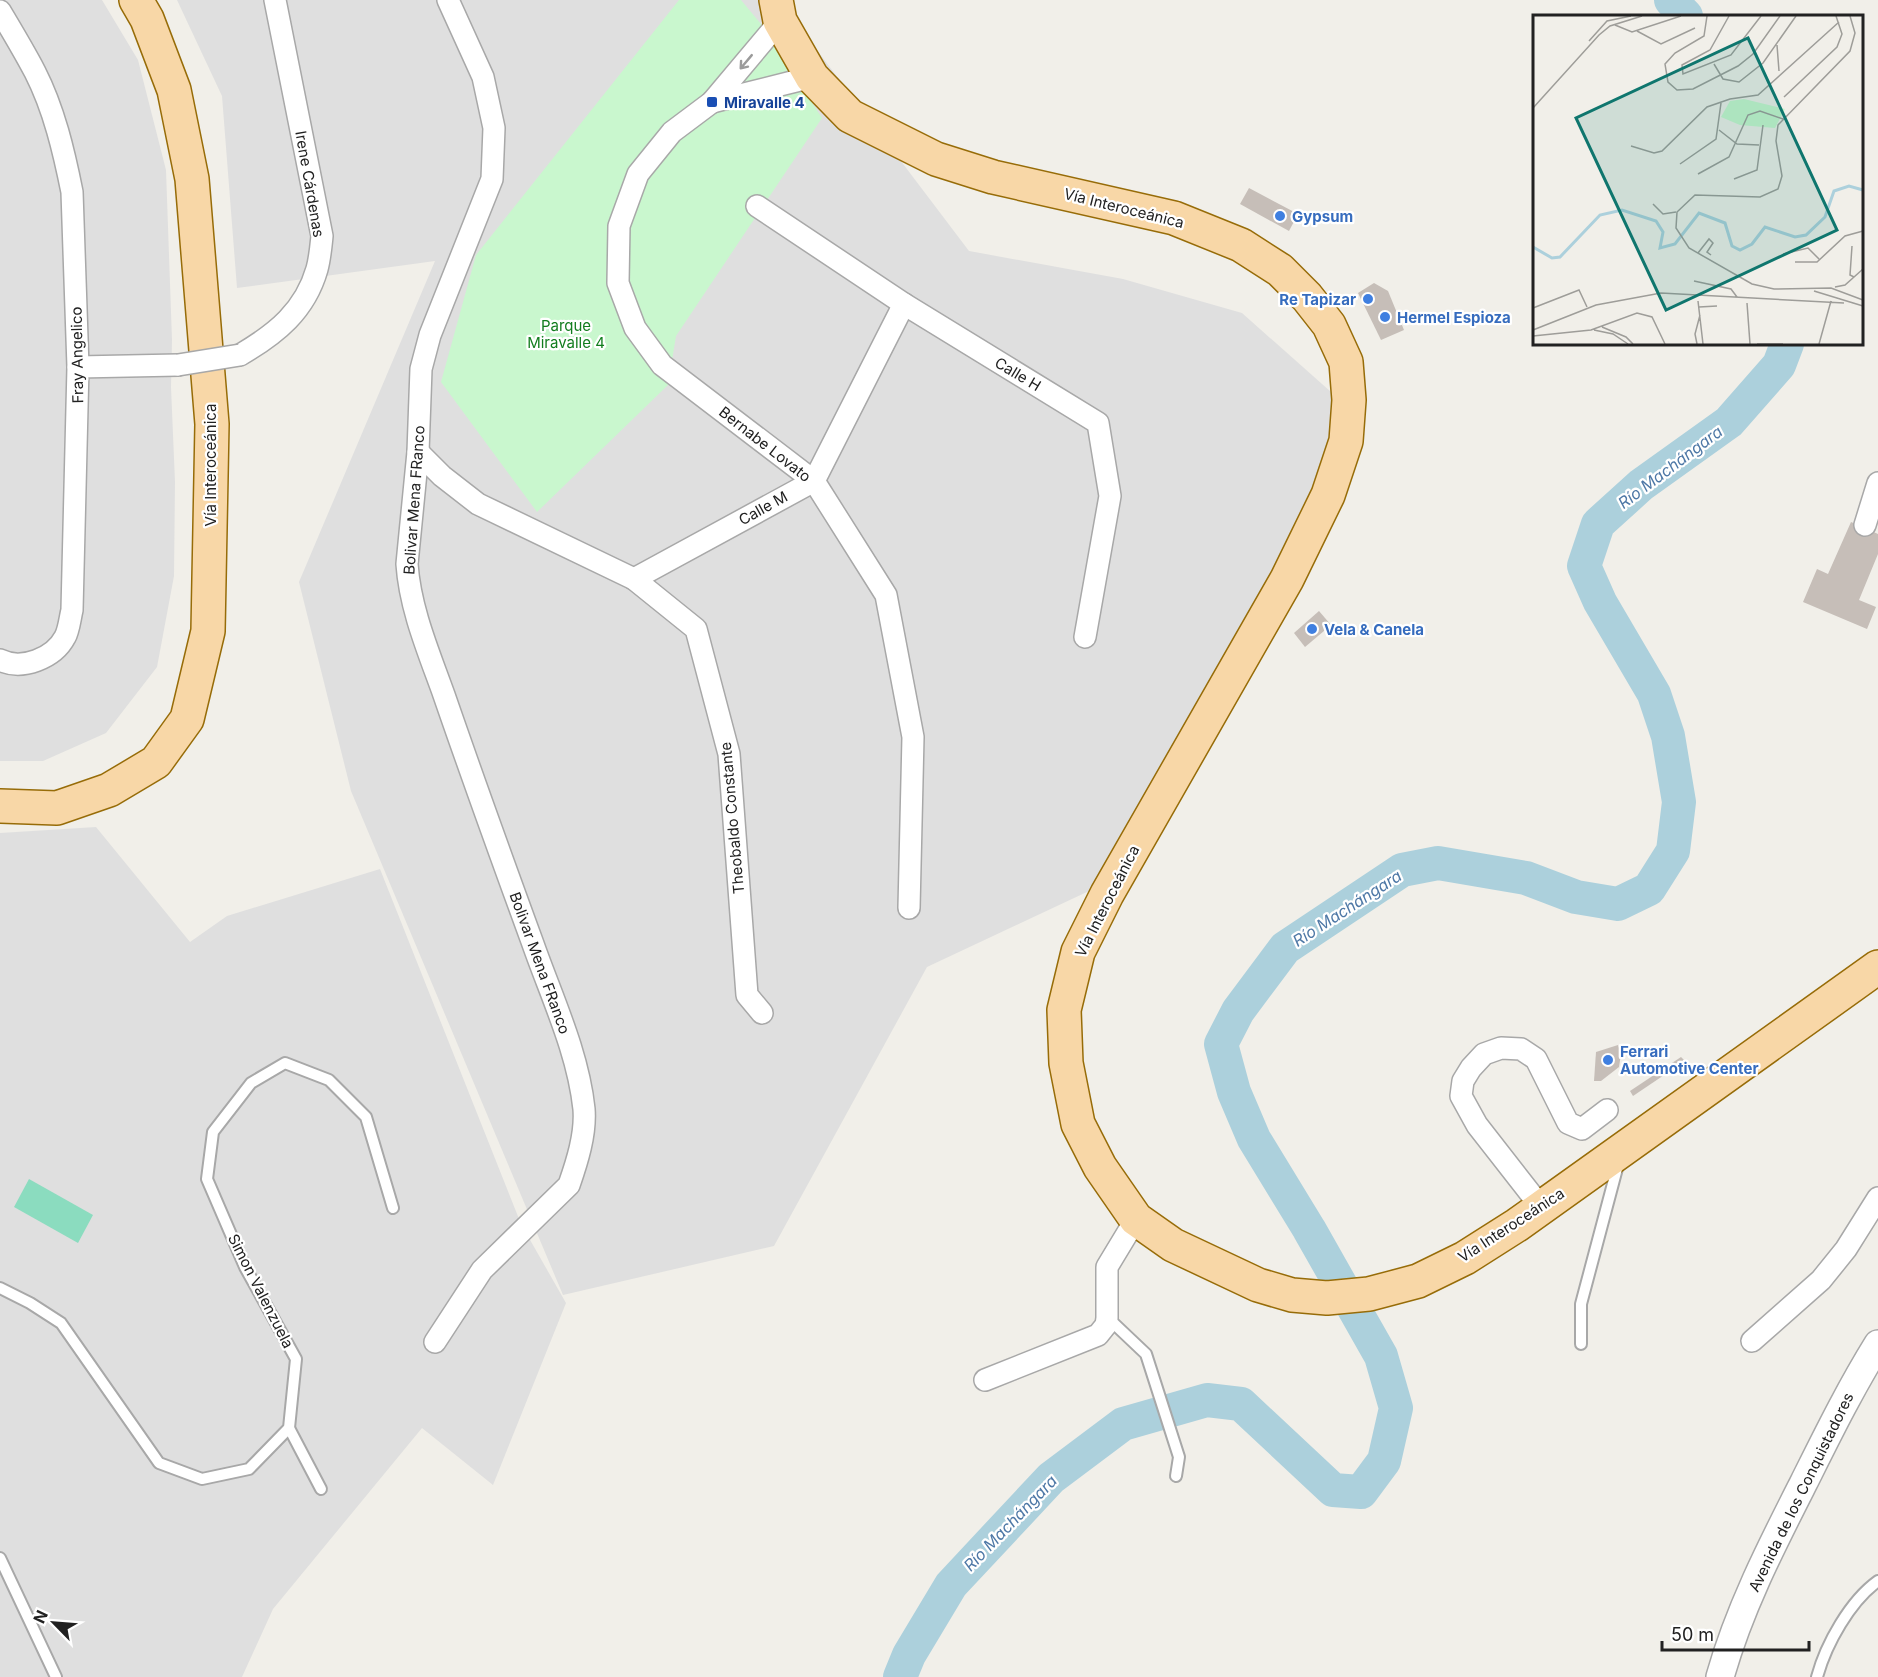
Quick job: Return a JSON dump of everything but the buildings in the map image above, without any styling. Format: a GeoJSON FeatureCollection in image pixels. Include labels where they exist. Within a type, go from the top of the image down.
{"type":"FeatureCollection","features":[{"type":"Feature","properties":{"kind":"main road","name":"Vía Interoceánica"},"geometry":{"type":"LineString","coordinates":[[0,806],[57,808],[109,790],[156,762],[187,719],[208,631],[212,424],[192,179],[174,90],[147,19],[136,0]]}},
{"type":"Feature","properties":{"kind":"main road","name":"Vía Interoceánica"},"geometry":{"type":"LineString","coordinates":[[780,7],[812,77],[850,116],[936,159],[993,177],[1174,218],[1241,245],[1280,270],[1307,297],[1329,325],[1346,362],[1349,400],[1346,441],[1328,495],[1287,579],[1107,894],[1078,952],[1064,1010],[1066,1063],[1078,1124],[1100,1167],[1136,1219],[1173,1245],[1226,1271],[1257,1285],[1292,1295],[1327,1298],[1369,1294],[1418,1281],[1465,1258],[1529,1216],[1878,967]]}},
{"type":"Feature","properties":{"kind":"main road","name":"Vía Interoceánica"},"geometry":{"type":"LineString","coordinates":[[780,7],[886,133]]}},
{"type":"Feature","properties":{"kind":"street","name":"Irene Cárdenas"},"geometry":{"type":"LineString","coordinates":[[78,367],[178,365],[240,356],[270,338],[292,316],[307,293],[317,269],[322,236],[275,0]]}},
{"type":"Feature","properties":{"kind":"street","name":"Bolivar Mena FRanco"},"geometry":{"type":"LineString","coordinates":[[435,1342],[482,1270],[569,1185],[576,1167],[584,1111],[576,1064],[487,820],[419,624],[408,582],[406,564],[418,452],[421,369],[430,335],[492,179],[494,128],[483,77],[448,0]]}},
{"type":"Feature","properties":{"kind":"street","name":"Bernabe Lovato"},"geometry":{"type":"LineString","coordinates":[[780,7],[712,102],[672,132],[638,174],[619,226],[618,283],[635,328],[662,365],[814,481],[886,595],[913,737],[909,908]]}},
{"type":"Feature","properties":{"kind":"street","name":"Fray Angelico"},"geometry":{"type":"LineString","coordinates":[[0,11],[35,72],[57,131],[69,173],[72,192],[78,367],[72,610],[66,636],[52,653],[26,664],[6,663],[0,660]]}},
{"type":"Feature","properties":{"kind":"street","name":"Bernabe Lovato"},"geometry":{"type":"LineString","coordinates":[[712,102],[812,77]]}},
{"type":"Feature","properties":{"kind":"street","name":"Calle H"},"geometry":{"type":"LineString","coordinates":[[757,206],[904,304],[1098,423],[1110,496],[1085,637]]}},
{"type":"Feature","properties":{"kind":"street"},"geometry":{"type":"LineString","coordinates":[[814,481],[904,304]]}},
{"type":"Feature","properties":{"kind":"street","name":"Theobaldo Constante"},"geometry":{"type":"LineString","coordinates":[[418,452],[442,476],[478,504],[634,579],[696,629],[729,753],[747,995],[762,1013]]}},
{"type":"Feature","properties":{"kind":"street","name":"Calle M"},"geometry":{"type":"LineString","coordinates":[[634,579],[814,481]]}},
{"type":"Feature","properties":{"kind":"street"},"geometry":{"type":"LineString","coordinates":[[1865,525],[1878,483]]}},
{"type":"Feature","properties":{"kind":"street"},"geometry":{"type":"LineString","coordinates":[[1529,1216],[1461,1096],[1463,1082],[1472,1068],[1484,1054],[1501,1048],[1521,1049],[1536,1059],[1568,1123],[1582,1129],[1607,1110]]}},
{"type":"Feature","properties":{"kind":"street"},"geometry":{"type":"LineString","coordinates":[[1752,1341],[1821,1280],[1846,1250],[1878,1198]]}},
{"type":"Feature","properties":{"kind":"street"},"geometry":{"type":"LineString","coordinates":[[985,1380],[1098,1335],[1106,1325],[1107,1318],[1107,1267],[1136,1219]]}},
{"type":"Feature","properties":{"kind":"street","name":"Avenida de los Conquistadores"},"geometry":{"type":"LineString","coordinates":[[1720,1677],[1727,1654],[1771,1547],[1856,1379],[1878,1344]]}},
{"type":"Feature","properties":{"kind":"lane","name":"Simon Valenzuela"},"geometry":{"type":"LineString","coordinates":[[289,1428],[296,1359],[245,1267],[207,1179],[213,1132],[251,1083],[285,1063],[328,1080],[366,1117],[393,1208]]}},
{"type":"Feature","properties":{"kind":"lane"},"geometry":{"type":"LineString","coordinates":[[1581,1344],[1581,1304],[1613,1191],[1622,1149]]}},
{"type":"Feature","properties":{"kind":"lane"},"geometry":{"type":"LineString","coordinates":[[0,1288],[30,1303],[61,1323],[159,1462],[202,1479],[249,1469],[289,1428],[321,1489]]}},
{"type":"Feature","properties":{"kind":"lane"},"geometry":{"type":"LineString","coordinates":[[1107,1318],[1146,1354],[1179,1457],[1176,1476]]}},
{"type":"Feature","properties":{"kind":"lane"},"geometry":{"type":"LineString","coordinates":[[0,1558],[56,1677]]}},
{"type":"Feature","properties":{"kind":"lane"},"geometry":{"type":"LineString","coordinates":[[1817,1677],[1822,1660],[1849,1612],[1866,1590],[1878,1581]]}},
{"type":"Feature","properties":{"kind":"shaded area"},"geometry":{"type":"Polygon","coordinates":[[[0,0],[102,0],[138,60],[166,170],[175,482],[174,576],[157,667],[106,733],[43,761],[0,761],[0,0]]]}},
{"type":"Feature","properties":{"kind":"shaded area","name":"Miravalle 4"},"geometry":{"type":"Polygon","coordinates":[[[177,0],[779,0],[969,251],[1123,279],[1242,313],[1331,392],[1339,492],[1233,684],[1089,891],[927,967],[774,1246],[563,1295],[351,791],[299,582],[435,261],[237,288],[222,96],[177,0]]]}},
{"type":"Feature","properties":{"kind":"shaded area"},"geometry":{"type":"Polygon","coordinates":[[[96,827],[190,942],[227,916],[380,869],[521,1224],[566,1303],[493,1485],[422,1428],[273,1609],[242,1677],[0,1677],[0,833],[96,827]]]}},
{"type":"Feature","properties":{"kind":"green space","name":"Parque Miravalle 4"},"geometry":{"type":"Polygon","coordinates":[[[679,0],[741,0],[761,24],[822,118],[676,336],[668,385],[537,512],[441,382],[476,255],[679,0]]]}},
{"type":"Feature","properties":{"kind":"green space"},"geometry":{"type":"Polygon","coordinates":[[[29,1179],[93,1215],[78,1243],[14,1207],[29,1179]]]}},
{"type":"Feature","properties":{"kind":"waterway","name":"Río Machángara"},"geometry":{"type":"LineString","coordinates":[[1671,0],[1685,15]]}},
{"type":"Feature","properties":{"kind":"waterway","name":"Río Machángara"},"geometry":{"type":"LineString","coordinates":[[900,1677],[909,1655],[951,1585],[1051,1478],[1123,1424],[1207,1400],[1241,1404],[1333,1490],[1361,1492],[1384,1461],[1396,1408],[1381,1356],[1309,1229],[1254,1139],[1234,1092],[1221,1044],[1238,1011],[1285,948],[1402,870],[1438,863],[1526,878],[1576,897],[1618,904],[1649,889],[1673,851],[1679,802],[1668,736],[1654,694],[1600,602],[1584,566],[1598,524],[1641,485],[1729,422],[1779,365],[1787,345]]}},
{"type":"Feature","properties":{"kind":"place","name":"Miravalle 4"},"geometry":{"type":"Point","coordinates":[712,102]}},
{"type":"Feature","properties":{"kind":"place","name":"Gypsum"},"geometry":{"type":"Point","coordinates":[1280,216]}},
{"type":"Feature","properties":{"kind":"place","name":"Re Tapizar"},"geometry":{"type":"Point","coordinates":[1368,299]}},
{"type":"Feature","properties":{"kind":"place","name":"Hermel Espioza"},"geometry":{"type":"Point","coordinates":[1385,317]}},
{"type":"Feature","properties":{"kind":"place","name":"Vela & Canela"},"geometry":{"type":"Point","coordinates":[1312,629]}},
{"type":"Feature","properties":{"kind":"place","name":"Ferrari Automotive Center"},"geometry":{"type":"Point","coordinates":[1608,1060]}}]}
